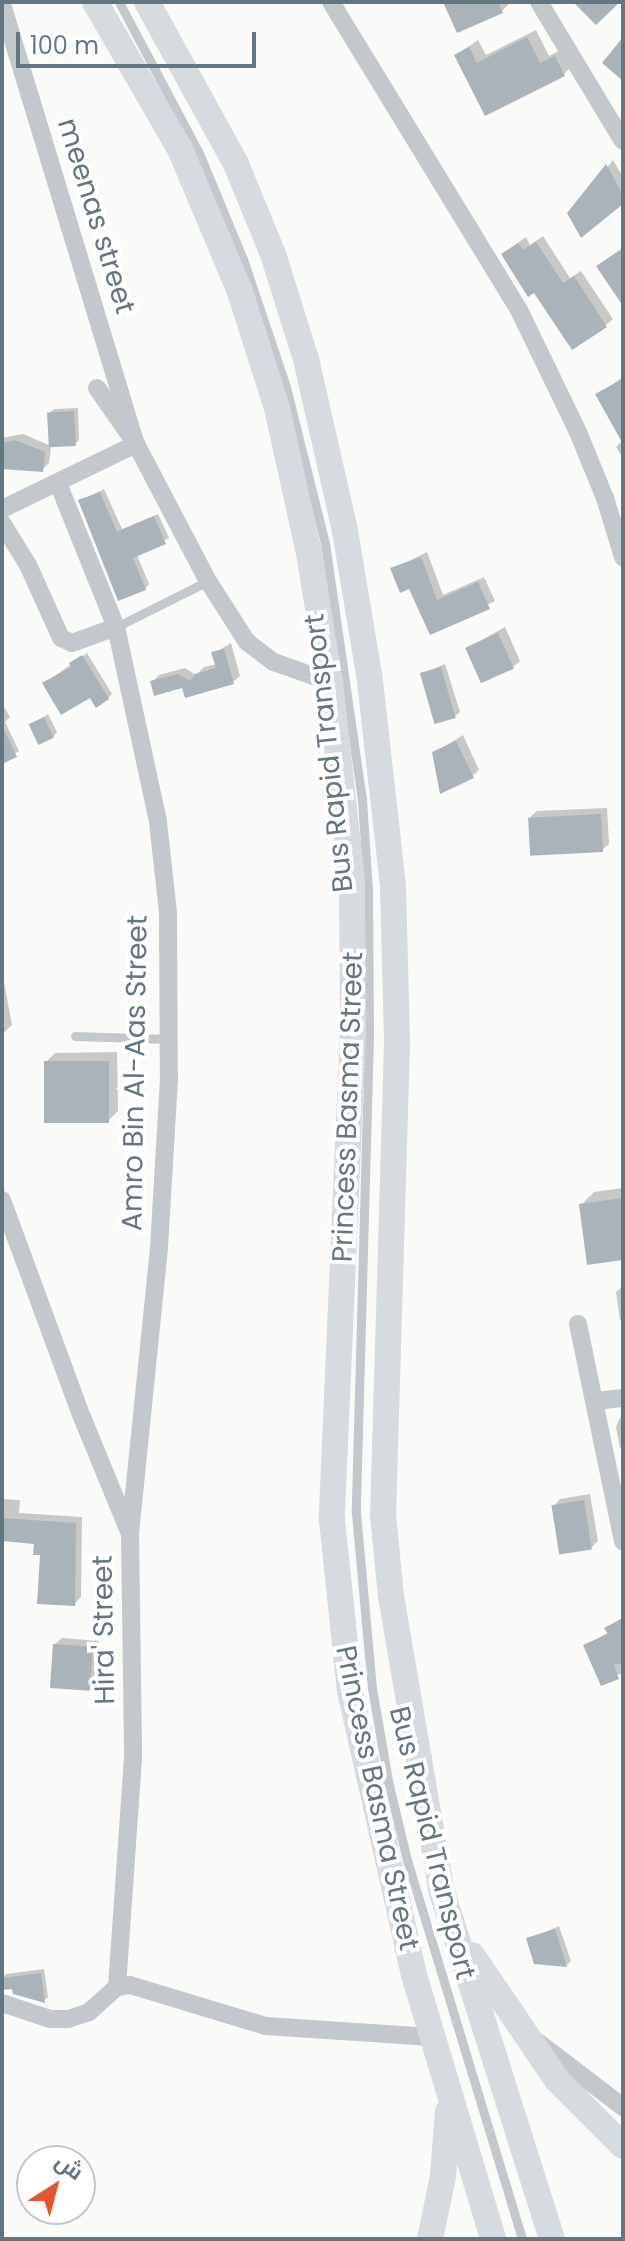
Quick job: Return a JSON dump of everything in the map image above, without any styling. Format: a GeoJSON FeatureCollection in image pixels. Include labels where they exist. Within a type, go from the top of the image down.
{"type":"FeatureCollection","features":[{"type":"Feature","properties":{"kind":"main road","name":"Princess Basma Street"},"geometry":{"type":"LineString","coordinates":[[95,2],[180,149],[240,292],[277,408],[309,553],[330,682],[352,880],[353,1016],[332,1520],[350,1691],[382,1842],[432,2037],[493,2239]]}},
{"type":"Feature","properties":{"kind":"main road","name":"Princess Basma Street"},"geometry":{"type":"LineString","coordinates":[[147,2],[231,153],[273,254],[325,431],[359,611],[393,887],[397,1044],[383,1515],[391,1596],[436,1859],[454,1929],[552,2239]]}},
{"type":"Feature","properties":{"kind":"main road"},"geometry":{"type":"LineString","coordinates":[[454,1929],[557,2080],[623,2146]]}},
{"type":"Feature","properties":{"kind":"main road"},"geometry":{"type":"LineString","coordinates":[[430,2239],[443,2176],[449,2096]]}},
{"type":"Feature","properties":{"kind":"street"},"geometry":{"type":"LineString","coordinates":[[331,2],[519,310],[578,432],[605,498],[623,557]]}},
{"type":"Feature","properties":{"kind":"street"},"geometry":{"type":"LineString","coordinates":[[539,2],[623,141]]}},
{"type":"Feature","properties":{"kind":"street","name":"meenas street"},"geometry":{"type":"LineString","coordinates":[[2,4],[136,444]]}},
{"type":"Feature","properties":{"kind":"street"},"geometry":{"type":"LineString","coordinates":[[97,388],[136,444],[208,581],[247,642],[291,670],[330,682]]}},
{"type":"Feature","properties":{"kind":"street"},"geometry":{"type":"LineString","coordinates":[[2,509],[136,444]]}},
{"type":"Feature","properties":{"kind":"street","name":"Amro Bin Al-Aas Street"},"geometry":{"type":"LineString","coordinates":[[58,483],[116,627],[158,822],[168,913],[169,1039],[159,1248],[130,1534]]}},
{"type":"Feature","properties":{"kind":"street"},"geometry":{"type":"LineString","coordinates":[[2,523],[28,565],[61,638],[72,643],[116,627]]}},
{"type":"Feature","properties":{"kind":"street","name":"Hira' Street"},"geometry":{"type":"LineString","coordinates":[[2,1200],[82,1417],[130,1534],[133,1758],[117,1987]]}},
{"type":"Feature","properties":{"kind":"street"},"geometry":{"type":"LineString","coordinates":[[578,1324],[597,1401],[623,1541]]}},
{"type":"Feature","properties":{"kind":"street"},"geometry":{"type":"LineString","coordinates":[[597,1401],[623,1398]]}},
{"type":"Feature","properties":{"kind":"street"},"geometry":{"type":"LineString","coordinates":[[2,2003],[50,2019],[68,2019],[89,2012],[117,1987],[146,1987],[207,2011],[266,2026],[432,2037]]}},
{"type":"Feature","properties":{"kind":"street"},"geometry":{"type":"LineString","coordinates":[[525,2032],[623,2107]]}},
{"type":"Feature","properties":{"kind":"lane","name":"Bus Rapid Transport"},"geometry":{"type":"LineString","coordinates":[[119,2],[199,153],[243,259],[286,387],[325,543],[362,800],[368,890],[369,1052],[356,1513],[372,1688],[388,1781],[423,1916],[522,2239]]}},
{"type":"Feature","properties":{"kind":"lane"},"geometry":{"type":"LineString","coordinates":[[116,627],[208,581]]}},
{"type":"Feature","properties":{"kind":"lane"},"geometry":{"type":"LineString","coordinates":[[75,1036],[169,1039]]}},
{"type":"Feature","properties":{"kind":"building"},"geometry":{"type":"Polygon","coordinates":[[[443,2],[498,2],[503,13],[457,33],[443,2]]]}},
{"type":"Feature","properties":{"kind":"building"},"geometry":{"type":"Polygon","coordinates":[[[573,2],[620,2],[596,25],[573,2]]]}},
{"type":"Feature","properties":{"kind":"building"},"geometry":{"type":"Polygon","coordinates":[[[527,37],[540,63],[555,56],[565,76],[485,116],[454,55],[469,47],[477,63],[527,37]]]}},
{"type":"Feature","properties":{"kind":"building"},"geometry":{"type":"Polygon","coordinates":[[[623,37],[623,81],[602,63],[623,37]]]}},
{"type":"Feature","properties":{"kind":"building"},"geometry":{"type":"Polygon","coordinates":[[[606,164],[623,195],[623,204],[581,238],[567,213],[606,164]]]}},
{"type":"Feature","properties":{"kind":"building"},"geometry":{"type":"Polygon","coordinates":[[[536,242],[563,283],[574,276],[607,327],[572,350],[534,293],[528,297],[501,254],[518,243],[523,250],[536,242]]]}},
{"type":"Feature","properties":{"kind":"building"},"geometry":{"type":"Polygon","coordinates":[[[623,248],[623,306],[596,266],[623,248]]]}},
{"type":"Feature","properties":{"kind":"building"},"geometry":{"type":"Polygon","coordinates":[[[623,379],[623,444],[595,394],[623,379]]]}},
{"type":"Feature","properties":{"kind":"building"},"geometry":{"type":"Polygon","coordinates":[[[74,411],[76,446],[49,447],[47,412],[74,411]]]}},
{"type":"Feature","properties":{"kind":"building"},"geometry":{"type":"Polygon","coordinates":[[[15,440],[45,452],[43,472],[2,469],[2,443],[15,440]]]}},
{"type":"Feature","properties":{"kind":"building"},"geometry":{"type":"Polygon","coordinates":[[[100,492],[117,532],[154,516],[166,544],[133,558],[146,590],[118,601],[78,500],[100,492]]]}},
{"type":"Feature","properties":{"kind":"building"},"geometry":{"type":"Polygon","coordinates":[[[421,557],[437,600],[478,582],[490,609],[430,635],[409,589],[400,593],[390,568],[421,557]]]}},
{"type":"Feature","properties":{"kind":"building"},"geometry":{"type":"Polygon","coordinates":[[[498,633],[514,669],[481,683],[465,648],[498,633]]]}},
{"type":"Feature","properties":{"kind":"building"},"geometry":{"type":"Polygon","coordinates":[[[224,649],[234,684],[185,698],[182,688],[154,696],[150,681],[178,674],[190,681],[195,674],[216,668],[211,652],[224,649]]]}},
{"type":"Feature","properties":{"kind":"building"},"geometry":{"type":"Polygon","coordinates":[[[82,655],[109,699],[96,708],[90,698],[61,715],[42,683],[71,667],[69,663],[82,655]]]}},
{"type":"Feature","properties":{"kind":"building"},"geometry":{"type":"Polygon","coordinates":[[[441,667],[456,718],[434,724],[420,673],[441,667]]]}},
{"type":"Feature","properties":{"kind":"building"},"geometry":{"type":"Polygon","coordinates":[[[44,717],[54,738],[38,745],[29,724],[44,717]]]}},
{"type":"Feature","properties":{"kind":"building"},"geometry":{"type":"Polygon","coordinates":[[[2,726],[17,757],[2,764],[2,726]]]}},
{"type":"Feature","properties":{"kind":"building"},"geometry":{"type":"Polygon","coordinates":[[[456,741],[474,778],[440,794],[432,752],[456,741]]]}},
{"type":"Feature","properties":{"kind":"building"},"geometry":{"type":"Polygon","coordinates":[[[601,814],[603,852],[530,856],[528,818],[601,814]]]}},
{"type":"Feature","properties":{"kind":"building"},"geometry":{"type":"Polygon","coordinates":[[[44,1061],[109,1061],[109,1123],[44,1123],[44,1061]]]}},
{"type":"Feature","properties":{"kind":"building"},"geometry":{"type":"Polygon","coordinates":[[[623,1198],[623,1260],[587,1265],[579,1204],[623,1198]]]}},
{"type":"Feature","properties":{"kind":"building"},"geometry":{"type":"Polygon","coordinates":[[[584,1500],[592,1549],[559,1555],[551,1505],[584,1500]]]}},
{"type":"Feature","properties":{"kind":"building"},"geometry":{"type":"Polygon","coordinates":[[[2,1518],[76,1523],[75,1606],[37,1604],[40,1555],[33,1555],[34,1544],[2,1541],[2,1518]]]}},
{"type":"Feature","properties":{"kind":"building"},"geometry":{"type":"Polygon","coordinates":[[[623,1618],[623,1663],[614,1665],[619,1679],[601,1686],[583,1645],[608,1634],[604,1628],[623,1618]]]}},
{"type":"Feature","properties":{"kind":"building"},"geometry":{"type":"Polygon","coordinates":[[[53,1644],[93,1647],[90,1691],[50,1688],[53,1644]]]}},
{"type":"Feature","properties":{"kind":"building"},"geometry":{"type":"Polygon","coordinates":[[[555,1929],[567,1967],[534,1964],[526,1938],[555,1929]]]}},
{"type":"Feature","properties":{"kind":"building"},"geometry":{"type":"Polygon","coordinates":[[[41,1973],[45,2003],[13,1994],[12,1989],[2,1990],[2,1978],[41,1973]]]}}]}
